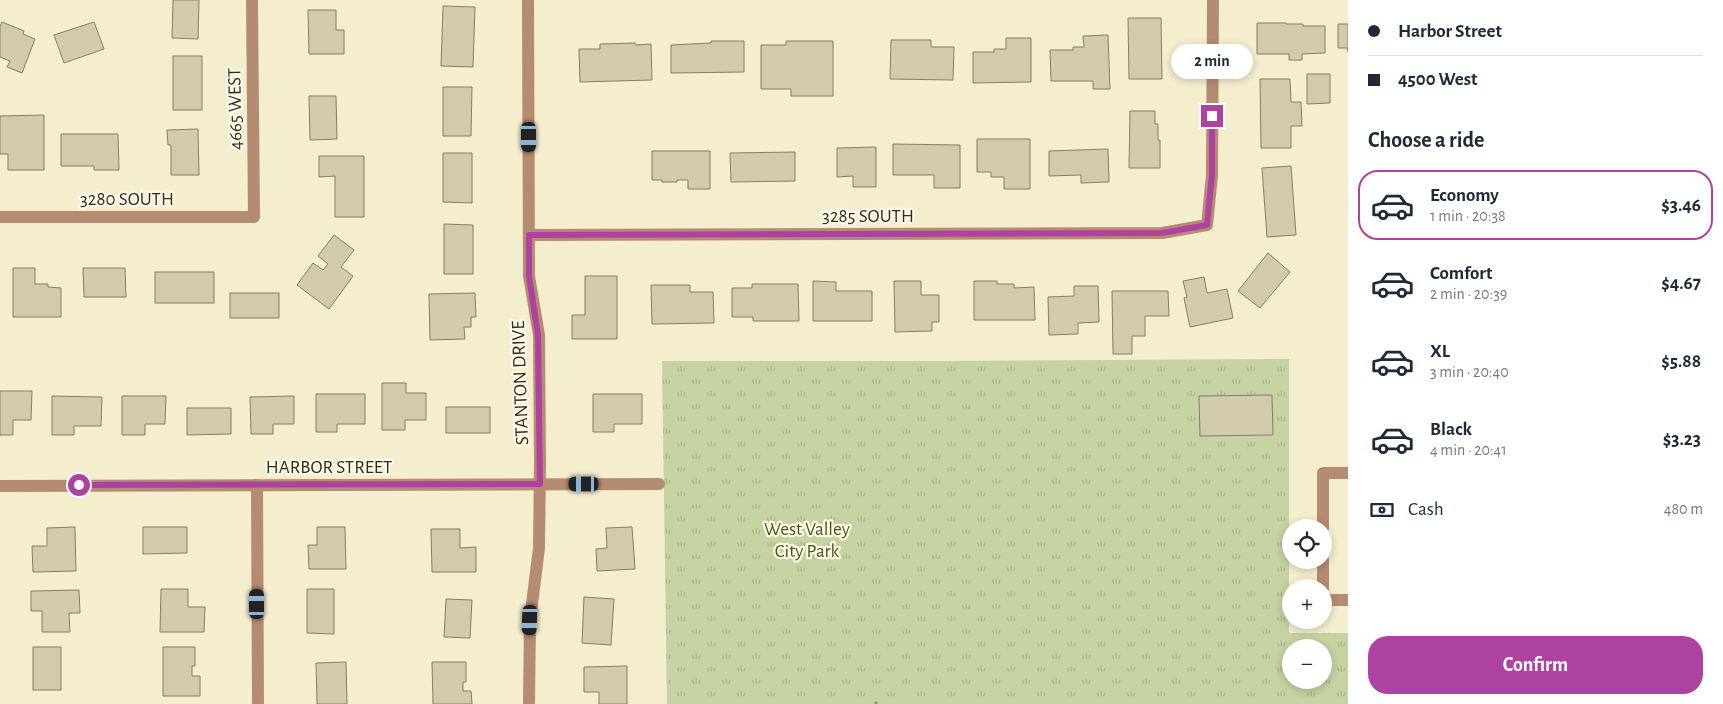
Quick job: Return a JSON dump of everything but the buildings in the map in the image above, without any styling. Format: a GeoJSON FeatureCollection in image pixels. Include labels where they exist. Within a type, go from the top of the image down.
{"type":"FeatureCollection","features":[{"type":"Feature","properties":{"kind":"street","name":"4665 WEST"},"geometry":{"type":"LineString","coordinates":[[252,0],[254,217]]}},
{"type":"Feature","properties":{"kind":"street","name":"STANTON DRIVE"},"geometry":{"type":"LineString","coordinates":[[528,0],[529,276],[538,335],[540,484],[539,548],[530,620],[529,704]]}},
{"type":"Feature","properties":{"kind":"street","name":"3285 SOUTH"},"geometry":{"type":"LineString","coordinates":[[529,235],[1162,233],[1207,225],[1212,175],[1213,0]]}},
{"type":"Feature","properties":{"kind":"street","name":"3280 SOUTH"},"geometry":{"type":"LineString","coordinates":[[0,217],[254,217]]}},
{"type":"Feature","properties":{"kind":"street"},"geometry":{"type":"LineString","coordinates":[[1323,519],[1323,473],[1348,473]]}},
{"type":"Feature","properties":{"kind":"street","name":"HARBOR STREET"},"geometry":{"type":"LineString","coordinates":[[0,486],[659,484]]}},
{"type":"Feature","properties":{"kind":"street"},"geometry":{"type":"LineString","coordinates":[[257,485],[258,704]]}},
{"type":"Feature","properties":{"kind":"street"},"geometry":{"type":"LineString","coordinates":[[1332,600],[1348,600]]}},
{"type":"Feature","properties":{"kind":"green space","name":"West Valley City Park"},"geometry":{"type":"Polygon","coordinates":[[[1289,359],[1289,519],[1282,519],[1282,569],[1289,569],[1289,579],[1282,579],[1282,629],[1289,629],[1289,633],[1348,633],[1348,704],[667,704],[662,361],[1289,359]]]}},
{"type":"Feature","properties":{"kind":"route"},"geometry":{"type":"LineString","coordinates":[[79,485],[540,484],[538,335],[529,276],[529,235],[1162,233],[1207,225],[1212,175],[1212,116]]}}]}
